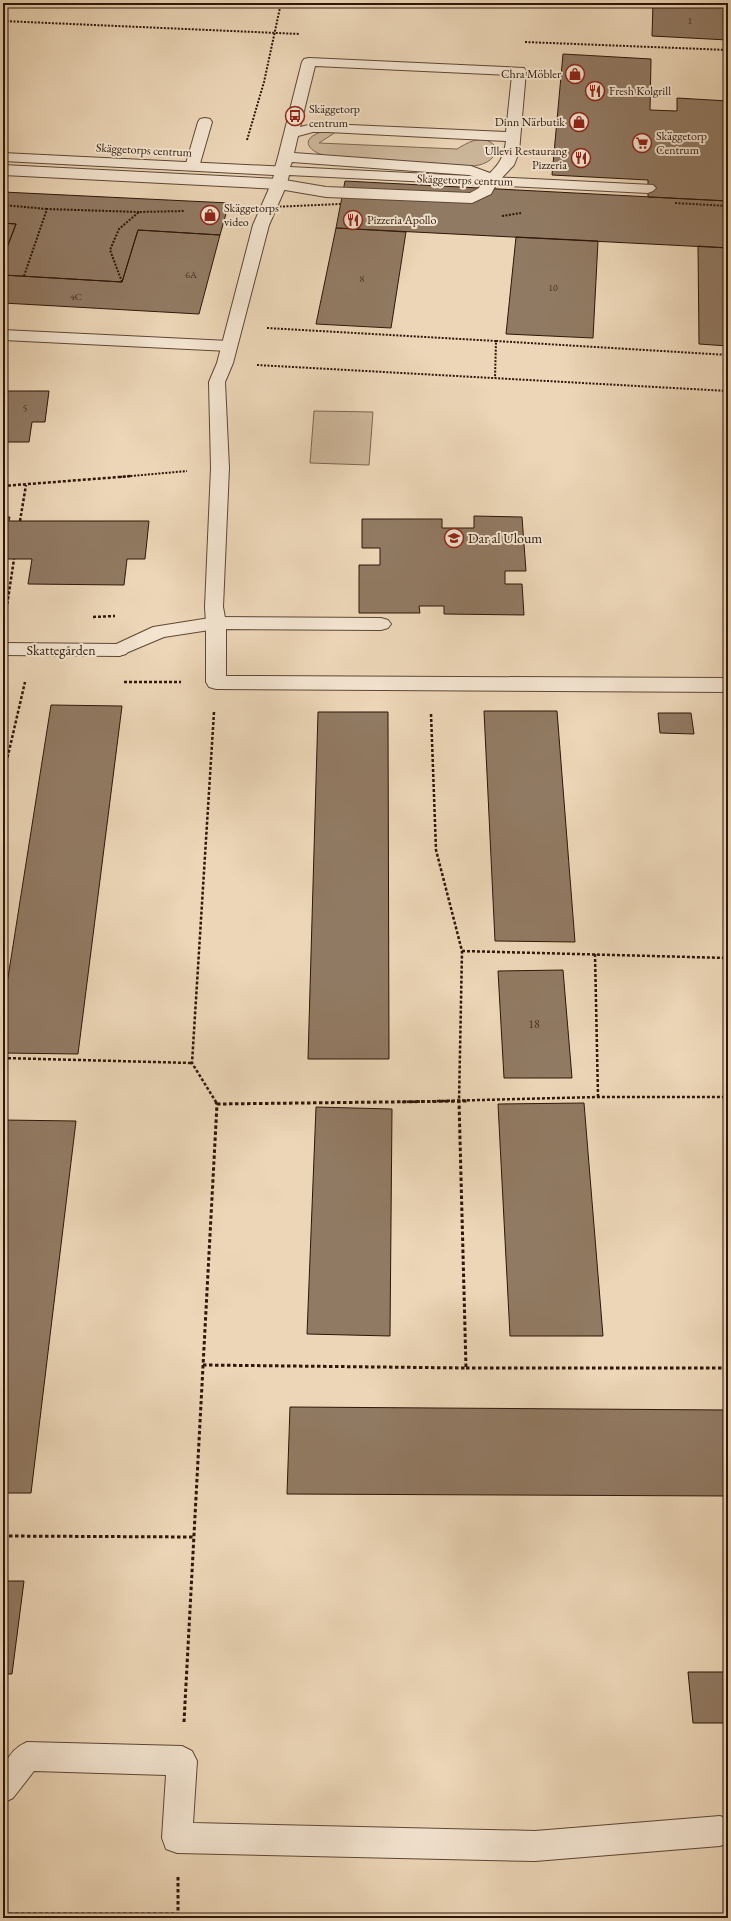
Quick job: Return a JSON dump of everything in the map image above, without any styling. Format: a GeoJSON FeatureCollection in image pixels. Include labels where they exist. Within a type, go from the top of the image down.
{"type":"FeatureCollection","features":[{"type":"Feature","properties":{"kind":"street"},"geometry":{"type":"LineString","coordinates":[[282,171],[326,192],[472,198],[486,191],[490,181],[507,165],[512,152],[519,71],[309,62],[282,171],[261,225],[227,355],[217,382],[220,468],[214,607],[216,623],[216,682],[728,685]]}},
{"type":"Feature","properties":{"kind":"street"},"geometry":{"type":"LineString","coordinates":[[194,160],[205,122]]}},
{"type":"Feature","properties":{"kind":"street"},"geometry":{"type":"LineString","coordinates":[[292,133],[313,128],[328,128],[514,137]]}},
{"type":"Feature","properties":{"kind":"street","name":"Skäggetorps centrum"},"geometry":{"type":"LineString","coordinates":[[3,143],[194,160],[282,171]]}},
{"type":"Feature","properties":{"kind":"street","name":"Skäggetorps centrum"},"geometry":{"type":"LineString","coordinates":[[3,157],[194,160],[243,155],[282,171]]}},
{"type":"Feature","properties":{"kind":"street"},"geometry":{"type":"LineString","coordinates":[[3,170],[472,171],[483,175],[490,181]]}},
{"type":"Feature","properties":{"kind":"street","name":"Skäggetorps centrum"},"geometry":{"type":"LineString","coordinates":[[490,181],[648,188]]}},
{"type":"Feature","properties":{"kind":"street"},"geometry":{"type":"LineString","coordinates":[[3,334],[227,355]]}},
{"type":"Feature","properties":{"kind":"street"},"geometry":{"type":"LineString","coordinates":[[216,623],[381,624]]}},
{"type":"Feature","properties":{"kind":"street","name":"Skattegården"},"geometry":{"type":"LineString","coordinates":[[3,650],[119,650],[160,631],[216,623]]}},
{"type":"Feature","properties":{"kind":"street"},"geometry":{"type":"LineString","coordinates":[[3,1788],[27,1756],[182,1761],[177,1838],[534,1846],[720,1831]]}},
{"type":"Feature","properties":{"kind":"path"},"geometry":{"type":"LineString","coordinates":[[243,155],[264,82],[281,3]]}},
{"type":"Feature","properties":{"kind":"path"},"geometry":{"type":"LineString","coordinates":[[3,21],[305,34]]}},
{"type":"Feature","properties":{"kind":"path"},"geometry":{"type":"LineString","coordinates":[[524,42],[728,50]]}},
{"type":"Feature","properties":{"kind":"path"},"geometry":{"type":"LineString","coordinates":[[227,209],[340,204]]}},
{"type":"Feature","properties":{"kind":"path"},"geometry":{"type":"LineString","coordinates":[[3,205],[47,209],[139,212],[190,210]]}},
{"type":"Feature","properties":{"kind":"path"},"geometry":{"type":"LineString","coordinates":[[24,276],[47,209]]}},
{"type":"Feature","properties":{"kind":"path"},"geometry":{"type":"LineString","coordinates":[[122,282],[110,250],[119,229],[139,212]]}},
{"type":"Feature","properties":{"kind":"path"},"geometry":{"type":"LineString","coordinates":[[234,327],[728,355]]}},
{"type":"Feature","properties":{"kind":"path"},"geometry":{"type":"LineString","coordinates":[[495,378],[496,341]]}},
{"type":"Feature","properties":{"kind":"path"},"geometry":{"type":"LineString","coordinates":[[227,355],[495,378],[728,392]]}},
{"type":"Feature","properties":{"kind":"path"},"geometry":{"type":"LineString","coordinates":[[3,486],[220,468]]}},
{"type":"Feature","properties":{"kind":"path"},"geometry":{"type":"LineString","coordinates":[[20,521],[26,485]]}},
{"type":"Feature","properties":{"kind":"path"},"geometry":{"type":"LineString","coordinates":[[5,624],[14,559]]}},
{"type":"Feature","properties":{"kind":"path"},"geometry":{"type":"LineString","coordinates":[[92,617],[116,616]]}},
{"type":"Feature","properties":{"kind":"path"},"geometry":{"type":"LineString","coordinates":[[3,777],[25,682]]}},
{"type":"Feature","properties":{"kind":"path"},"geometry":{"type":"LineString","coordinates":[[182,1761],[217,1104],[192,1063],[216,682]]}},
{"type":"Feature","properties":{"kind":"path"},"geometry":{"type":"LineString","coordinates":[[430,683],[436,850],[462,951],[458,1101],[466,1368]]}},
{"type":"Feature","properties":{"kind":"path"},"geometry":{"type":"LineString","coordinates":[[462,951],[728,958]]}},
{"type":"Feature","properties":{"kind":"path"},"geometry":{"type":"LineString","coordinates":[[595,954],[598,1097]]}},
{"type":"Feature","properties":{"kind":"path"},"geometry":{"type":"LineString","coordinates":[[3,1058],[192,1063]]}},
{"type":"Feature","properties":{"kind":"path"},"geometry":{"type":"LineString","coordinates":[[217,1104],[458,1101],[598,1097],[728,1097],[728,1090]]}},
{"type":"Feature","properties":{"kind":"path"},"geometry":{"type":"LineString","coordinates":[[203,1365],[466,1368],[728,1368]]}},
{"type":"Feature","properties":{"kind":"path"},"geometry":{"type":"LineString","coordinates":[[3,1536],[193,1537]]}},
{"type":"Feature","properties":{"kind":"path"},"geometry":{"type":"LineString","coordinates":[[3,1914],[178,1914]]}},
{"type":"Feature","properties":{"kind":"shaded area"},"geometry":{"type":"Polygon","coordinates":[[[323,132],[336,132],[319,143],[457,149],[472,141],[482,140],[492,143],[497,148],[494,156],[487,162],[470,166],[327,156],[322,155],[310,148],[308,141],[311,137],[323,132]]]}},
{"type":"Feature","properties":{"kind":"shaded area"},"geometry":{"type":"Polygon","coordinates":[[[314,411],[373,412],[369,465],[310,463],[314,411]]]}},
{"type":"Feature","properties":{"kind":"building"},"geometry":{"type":"Polygon","coordinates":[[[653,3],[728,3],[728,40],[652,36],[653,3]]]}},
{"type":"Feature","properties":{"kind":"building","name":"Skäggetorp Centrum"},"geometry":{"type":"Polygon","coordinates":[[[563,54],[651,59],[650,110],[677,111],[677,98],[728,101],[728,201],[648,197],[648,180],[552,175],[563,54]]]}},
{"type":"Feature","properties":{"kind":"building"},"geometry":{"type":"Polygon","coordinates":[[[345,181],[728,201],[728,248],[336,228],[345,181]]]}},
{"type":"Feature","properties":{"kind":"building"},"geometry":{"type":"Polygon","coordinates":[[[3,192],[229,203],[220,235],[138,230],[122,282],[3,275],[3,258],[16,224],[3,223],[3,192]]]}},
{"type":"Feature","properties":{"kind":"building"},"geometry":{"type":"Polygon","coordinates":[[[3,223],[16,224],[3,258],[3,223]]]}},
{"type":"Feature","properties":{"kind":"building"},"geometry":{"type":"Polygon","coordinates":[[[336,228],[406,232],[391,328],[316,324],[336,228]]]}},
{"type":"Feature","properties":{"kind":"building"},"geometry":{"type":"Polygon","coordinates":[[[138,230],[220,235],[199,314],[3,303],[3,275],[122,282],[138,230]]]}},
{"type":"Feature","properties":{"kind":"building"},"geometry":{"type":"Polygon","coordinates":[[[516,237],[598,241],[593,338],[506,334],[516,237]]]}},
{"type":"Feature","properties":{"kind":"building"},"geometry":{"type":"Polygon","coordinates":[[[698,246],[728,248],[728,346],[699,344],[698,246]]]}},
{"type":"Feature","properties":{"kind":"building"},"geometry":{"type":"Polygon","coordinates":[[[3,391],[49,391],[45,422],[32,422],[29,442],[3,442],[3,391]]]}},
{"type":"Feature","properties":{"kind":"building"},"geometry":{"type":"Polygon","coordinates":[[[474,516],[522,517],[526,571],[505,571],[505,584],[522,584],[524,615],[444,614],[444,606],[419,606],[420,613],[359,613],[359,565],[380,565],[380,548],[362,548],[362,519],[442,519],[442,528],[474,528],[474,516]]]}},
{"type":"Feature","properties":{"kind":"building"},"geometry":{"type":"Polygon","coordinates":[[[3,517],[10,517],[9,521],[149,521],[145,559],[127,559],[124,585],[28,584],[32,559],[3,559],[3,517]]]}},
{"type":"Feature","properties":{"kind":"building"},"geometry":{"type":"Polygon","coordinates":[[[51,705],[122,706],[78,1054],[3,1053],[3,1009],[51,705]]]}},
{"type":"Feature","properties":{"kind":"building"},"geometry":{"type":"Polygon","coordinates":[[[484,711],[557,711],[575,942],[495,941],[484,711]]]}},
{"type":"Feature","properties":{"kind":"building"},"geometry":{"type":"Polygon","coordinates":[[[318,712],[388,712],[389,1059],[308,1059],[318,712]]]}},
{"type":"Feature","properties":{"kind":"building"},"geometry":{"type":"Polygon","coordinates":[[[658,713],[691,713],[694,734],[660,733],[658,713]]]}},
{"type":"Feature","properties":{"kind":"building"},"geometry":{"type":"Polygon","coordinates":[[[563,970],[572,1078],[504,1078],[498,971],[563,970]]]}},
{"type":"Feature","properties":{"kind":"building"},"geometry":{"type":"Polygon","coordinates":[[[584,1103],[603,1336],[510,1336],[498,1104],[584,1103]]]}},
{"type":"Feature","properties":{"kind":"building"},"geometry":{"type":"Polygon","coordinates":[[[316,1107],[392,1109],[390,1336],[307,1334],[316,1107]]]}},
{"type":"Feature","properties":{"kind":"building"},"geometry":{"type":"Polygon","coordinates":[[[3,1120],[76,1121],[31,1493],[3,1493],[3,1120]]]}},
{"type":"Feature","properties":{"kind":"building"},"geometry":{"type":"Polygon","coordinates":[[[290,1407],[728,1410],[728,1496],[287,1494],[290,1407]]]}},
{"type":"Feature","properties":{"kind":"building"},"geometry":{"type":"Polygon","coordinates":[[[3,1581],[24,1581],[12,1674],[3,1674],[3,1581]]]}},
{"type":"Feature","properties":{"kind":"building"},"geometry":{"type":"Polygon","coordinates":[[[688,1672],[728,1672],[728,1723],[693,1723],[688,1672]]]}},
{"type":"Feature","properties":{"kind":"place","name":"Chra Möbler"},"geometry":{"type":"Point","coordinates":[575,74]}},
{"type":"Feature","properties":{"kind":"place","name":"Fresh Kolgrill"},"geometry":{"type":"Point","coordinates":[595,91]}},
{"type":"Feature","properties":{"kind":"place","name":"Skäggetorp centrum"},"geometry":{"type":"Point","coordinates":[295,116]}},
{"type":"Feature","properties":{"kind":"place","name":"Dinn Närbutik"},"geometry":{"type":"Point","coordinates":[579,122]}},
{"type":"Feature","properties":{"kind":"place","name":"Skäggetorp Centrum"},"geometry":{"type":"Point","coordinates":[642,143]}},
{"type":"Feature","properties":{"kind":"place","name":"Ullevi Restaurang Pizzeria"},"geometry":{"type":"Point","coordinates":[581,158]}},
{"type":"Feature","properties":{"kind":"place","name":"Skäggetorps video"},"geometry":{"type":"Point","coordinates":[210,215]}},
{"type":"Feature","properties":{"kind":"place","name":"Pizzeria Apollo"},"geometry":{"type":"Point","coordinates":[353,220]}},
{"type":"Feature","properties":{"kind":"place","name":"Dar al Uloum"},"geometry":{"type":"Point","coordinates":[454,538]}}]}
